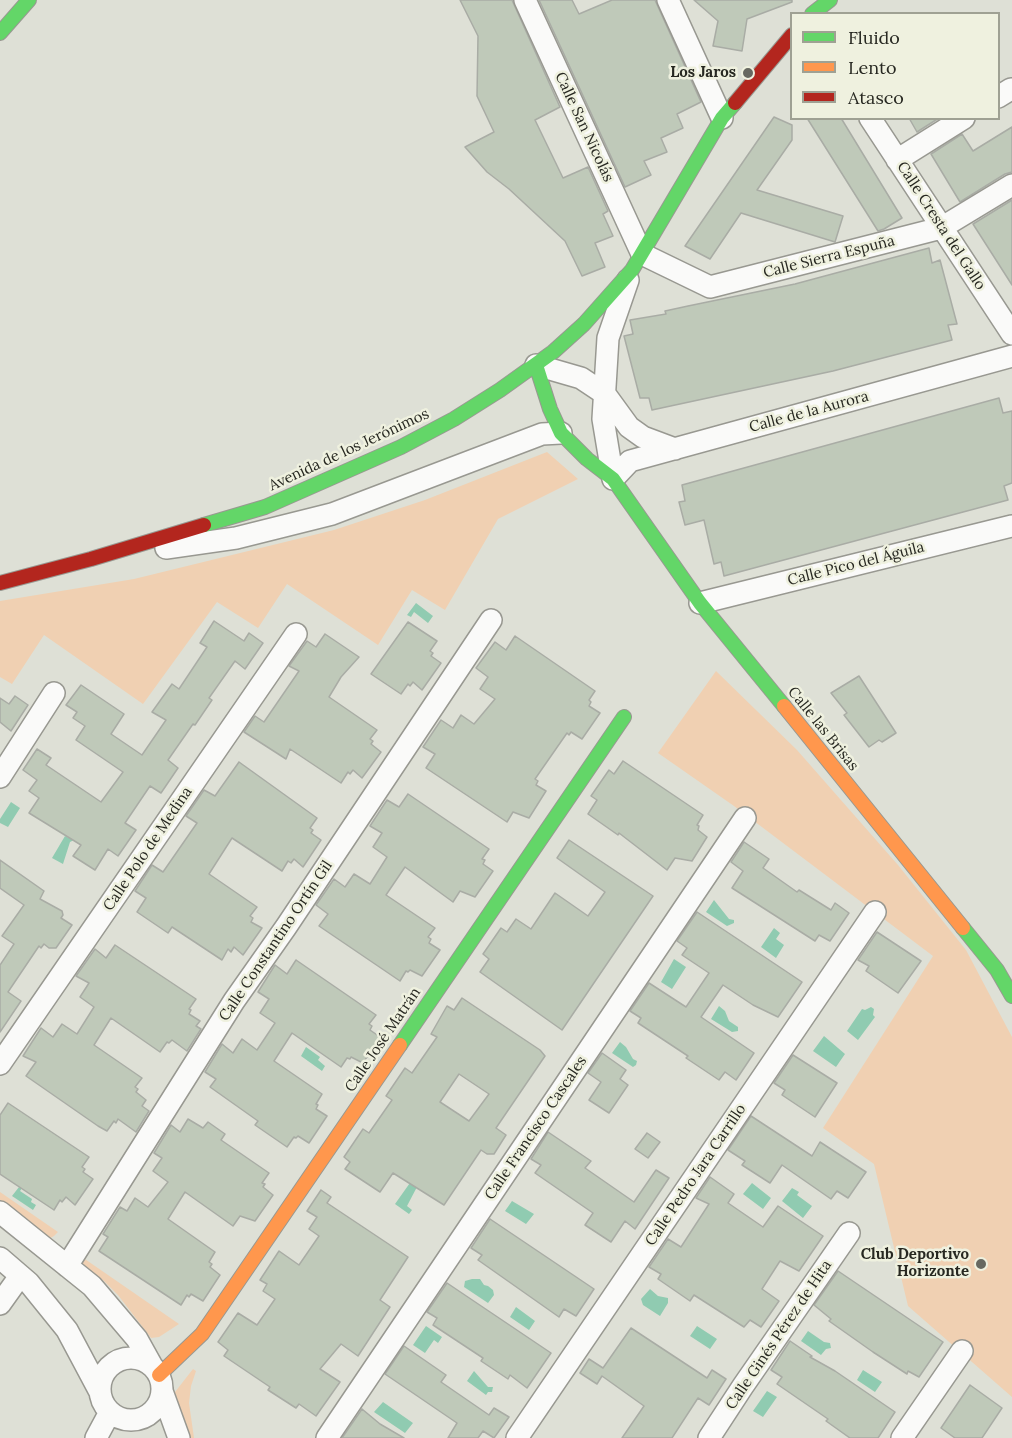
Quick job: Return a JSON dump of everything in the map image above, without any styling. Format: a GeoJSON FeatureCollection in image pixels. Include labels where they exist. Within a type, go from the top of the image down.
{"type":"FeatureCollection","features":[{"type":"Feature","properties":{"kind":"street"},"geometry":{"type":"LineString","coordinates":[[0,33],[29,0]]}},
{"type":"Feature","properties":{"kind":"street","name":"Calle San Nicolás"},"geometry":{"type":"LineString","coordinates":[[525,0],[637,262]]}},
{"type":"Feature","properties":{"kind":"street"},"geometry":{"type":"LineString","coordinates":[[668,0],[722,118]]}},
{"type":"Feature","properties":{"kind":"street"},"geometry":{"type":"LineString","coordinates":[[815,12],[830,0]]}},
{"type":"Feature","properties":{"kind":"street","name":"Avenida de los Jerónimos"},"geometry":{"type":"LineString","coordinates":[[0,583],[91,559],[276,502],[410,442],[454,419],[536,365],[584,324],[637,262],[722,118],[790,37]]}},
{"type":"Feature","properties":{"kind":"street","name":"Calle Cresta del Gallo"},"geometry":{"type":"LineString","coordinates":[[871,120],[1012,334]]}},
{"type":"Feature","properties":{"kind":"street"},"geometry":{"type":"LineString","coordinates":[[897,160],[961,120]]}},
{"type":"Feature","properties":{"kind":"street","name":"Calle Sierra Espuña"},"geometry":{"type":"LineString","coordinates":[[637,262],[710,287],[941,228],[1012,185]]}},
{"type":"Feature","properties":{"kind":"street"},"geometry":{"type":"LineString","coordinates":[[614,479],[604,427],[608,338],[637,262]]}},
{"type":"Feature","properties":{"kind":"street","name":"Calle de la Aurora"},"geometry":{"type":"LineString","coordinates":[[614,479],[630,462],[1012,356]]}},
{"type":"Feature","properties":{"kind":"street"},"geometry":{"type":"LineString","coordinates":[[536,365],[581,378],[605,394],[629,427],[643,437],[675,449]]}},
{"type":"Feature","properties":{"kind":"street"},"geometry":{"type":"LineString","coordinates":[[91,559],[237,538],[332,514],[542,434],[561,433],[550,409],[536,365]]}},
{"type":"Feature","properties":{"kind":"street","name":"Calle las Brisas"},"geometry":{"type":"LineString","coordinates":[[561,433],[587,459],[614,479],[700,603],[997,970],[1012,996]]}},
{"type":"Feature","properties":{"kind":"street","name":"Calle Pico del Águila"},"geometry":{"type":"LineString","coordinates":[[700,603],[1012,526]]}},
{"type":"Feature","properties":{"kind":"street","name":"Calle Constantino Ortín Gil"},"geometry":{"type":"LineString","coordinates":[[67,1266],[234,1001],[492,621]]}},
{"type":"Feature","properties":{"kind":"street","name":"Calle Polo de Medina"},"geometry":{"type":"LineString","coordinates":[[0,1064],[296,634]]}},
{"type":"Feature","properties":{"kind":"street"},"geometry":{"type":"LineString","coordinates":[[0,777],[54,693]]}},
{"type":"Feature","properties":{"kind":"street","name":"Calle José Matrán"},"geometry":{"type":"LineString","coordinates":[[158,1378],[202,1334],[624,717]]}},
{"type":"Feature","properties":{"kind":"street","name":"Calle Francisco Cascales"},"geometry":{"type":"LineString","coordinates":[[327,1438],[745,818]]}},
{"type":"Feature","properties":{"kind":"street","name":"Calle Pedro Jara Carrillo"},"geometry":{"type":"LineString","coordinates":[[517,1438],[875,912]]}},
{"type":"Feature","properties":{"kind":"street"},"geometry":{"type":"LineString","coordinates":[[0,1212],[92,1286],[137,1339],[158,1378],[179,1438]]}},
{"type":"Feature","properties":{"kind":"street","name":"Calle Ginés Pérez de Hita"},"geometry":{"type":"LineString","coordinates":[[709,1438],[849,1233]]}},
{"type":"Feature","properties":{"kind":"street"},"geometry":{"type":"LineString","coordinates":[[0,1258],[29,1283],[67,1330],[100,1392],[103,1403],[113,1414],[127,1438]]}},
{"type":"Feature","properties":{"kind":"street"},"geometry":{"type":"LineString","coordinates":[[0,1304],[20,1276]]}},
{"type":"Feature","properties":{"kind":"street"},"geometry":{"type":"LineString","coordinates":[[902,1438],[962,1351]]}},
{"type":"Feature","properties":{"kind":"street"},"geometry":{"type":"LineString","coordinates":[[100,1392],[105,1372],[112,1364],[122,1359],[143,1360],[158,1378],[156,1407],[143,1418],[134,1420],[113,1414]]}},
{"type":"Feature","properties":{"kind":"street"},"geometry":{"type":"LineString","coordinates":[[96,1438],[113,1414]]}},
{"type":"Feature","properties":{"kind":"shaded area"},"geometry":{"type":"Polygon","coordinates":[[[547,452],[578,479],[498,519],[445,610],[412,590],[378,645],[287,584],[258,628],[217,602],[143,704],[44,635],[12,684],[0,677],[0,601],[134,579],[334,530],[425,500],[547,452]]]}},
{"type":"Feature","properties":{"kind":"shaded area"},"geometry":{"type":"Polygon","coordinates":[[[416,603],[433,616],[428,623],[414,612],[411,617],[407,615],[416,603]]]}},
{"type":"Feature","properties":{"kind":"shaded area"},"geometry":{"type":"Polygon","coordinates":[[[716,671],[797,750],[898,865],[966,950],[1012,1037],[1012,1397],[908,1306],[874,1164],[823,1128],[933,956],[734,806],[658,753],[716,671]]]}},
{"type":"Feature","properties":{"kind":"shaded area"},"geometry":{"type":"Polygon","coordinates":[[[11,802],[20,808],[8,827],[0,823],[0,819],[11,802]]]}},
{"type":"Feature","properties":{"kind":"shaded area"},"geometry":{"type":"Polygon","coordinates":[[[65,836],[72,837],[74,840],[70,842],[63,864],[52,858],[65,836]]]}},
{"type":"Feature","properties":{"kind":"shaded area"},"geometry":{"type":"Polygon","coordinates":[[[714,900],[729,919],[734,920],[734,923],[727,926],[706,912],[714,900]]]}},
{"type":"Feature","properties":{"kind":"shaded area"},"geometry":{"type":"Polygon","coordinates":[[[774,928],[780,933],[776,939],[784,945],[776,958],[761,947],[774,928]]]}},
{"type":"Feature","properties":{"kind":"shaded area"},"geometry":{"type":"Polygon","coordinates":[[[674,959],[686,967],[672,989],[661,982],[674,959]]]}},
{"type":"Feature","properties":{"kind":"shaded area"},"geometry":{"type":"Polygon","coordinates":[[[719,1006],[725,1011],[729,1021],[738,1027],[738,1031],[732,1032],[711,1019],[719,1006]]]}},
{"type":"Feature","properties":{"kind":"shaded area"},"geometry":{"type":"Polygon","coordinates":[[[871,1007],[874,1009],[875,1017],[858,1040],[847,1031],[862,1009],[871,1007]]]}},
{"type":"Feature","properties":{"kind":"shaded area"},"geometry":{"type":"Polygon","coordinates":[[[824,1036],[845,1054],[836,1067],[813,1051],[824,1036]]]}},
{"type":"Feature","properties":{"kind":"shaded area"},"geometry":{"type":"Polygon","coordinates":[[[620,1042],[637,1061],[633,1067],[612,1053],[620,1042]]]}},
{"type":"Feature","properties":{"kind":"shaded area"},"geometry":{"type":"Polygon","coordinates":[[[306,1047],[320,1057],[318,1060],[325,1066],[322,1071],[301,1056],[306,1047]]]}},
{"type":"Feature","properties":{"kind":"shaded area"},"geometry":{"type":"Polygon","coordinates":[[[412,1180],[418,1185],[407,1206],[412,1210],[409,1214],[395,1204],[412,1180]]]}},
{"type":"Feature","properties":{"kind":"shaded area"},"geometry":{"type":"Polygon","coordinates":[[[752,1183],[771,1198],[763,1209],[743,1194],[752,1183]]]}},
{"type":"Feature","properties":{"kind":"shaded area"},"geometry":{"type":"Polygon","coordinates":[[[19,1187],[22,1188],[20,1191],[32,1199],[31,1202],[36,1205],[33,1210],[12,1196],[19,1187]]]}},
{"type":"Feature","properties":{"kind":"shaded area"},"geometry":{"type":"Polygon","coordinates":[[[792,1188],[799,1192],[797,1195],[812,1206],[803,1218],[782,1201],[792,1188]]]}},
{"type":"Feature","properties":{"kind":"shaded area"},"geometry":{"type":"Polygon","coordinates":[[[0,1192],[58,1232],[47,1240],[34,1233],[0,1200],[0,1192]]]}},
{"type":"Feature","properties":{"kind":"shaded area"},"geometry":{"type":"Polygon","coordinates":[[[512,1201],[534,1214],[526,1224],[505,1211],[512,1201]]]}},
{"type":"Feature","properties":{"kind":"shaded area"},"geometry":{"type":"Polygon","coordinates":[[[79,1255],[179,1324],[159,1337],[151,1338],[118,1295],[104,1281],[80,1266],[79,1255]]]}},
{"type":"Feature","properties":{"kind":"shaded area"},"geometry":{"type":"Polygon","coordinates":[[[480,1279],[484,1285],[493,1290],[494,1295],[488,1303],[464,1287],[465,1281],[480,1279]]]}},
{"type":"Feature","properties":{"kind":"shaded area"},"geometry":{"type":"Polygon","coordinates":[[[650,1289],[658,1296],[668,1298],[668,1303],[660,1316],[643,1305],[641,1299],[650,1289]]]}},
{"type":"Feature","properties":{"kind":"shaded area"},"geometry":{"type":"Polygon","coordinates":[[[516,1307],[535,1321],[529,1330],[510,1317],[516,1307]]]}},
{"type":"Feature","properties":{"kind":"shaded area"},"geometry":{"type":"Polygon","coordinates":[[[426,1326],[442,1337],[438,1343],[434,1340],[425,1353],[413,1345],[426,1326]]]}},
{"type":"Feature","properties":{"kind":"shaded area"},"geometry":{"type":"Polygon","coordinates":[[[697,1326],[717,1339],[710,1349],[690,1336],[697,1326]]]}},
{"type":"Feature","properties":{"kind":"shaded area"},"geometry":{"type":"Polygon","coordinates":[[[808,1331],[824,1342],[830,1343],[831,1348],[826,1349],[821,1355],[801,1341],[808,1331]]]}},
{"type":"Feature","properties":{"kind":"shaded area"},"geometry":{"type":"Polygon","coordinates":[[[193,1369],[196,1371],[189,1403],[194,1438],[187,1438],[174,1398],[175,1392],[193,1369]]]}},
{"type":"Feature","properties":{"kind":"shaded area"},"geometry":{"type":"Polygon","coordinates":[[[863,1370],[882,1382],[875,1392],[857,1380],[863,1370]]]}},
{"type":"Feature","properties":{"kind":"shaded area"},"geometry":{"type":"Polygon","coordinates":[[[474,1371],[488,1387],[493,1387],[492,1392],[486,1395],[467,1381],[474,1371]]]}},
{"type":"Feature","properties":{"kind":"shaded area"},"geometry":{"type":"Polygon","coordinates":[[[767,1391],[777,1397],[763,1417],[753,1411],[767,1391]]]}},
{"type":"Feature","properties":{"kind":"shaded area"},"geometry":{"type":"Polygon","coordinates":[[[383,1402],[413,1423],[405,1433],[374,1412],[383,1402]]]}},
{"type":"Feature","properties":{"kind":"building"},"geometry":{"type":"Polygon","coordinates":[[[460,0],[512,0],[560,107],[535,120],[563,178],[588,167],[608,211],[603,214],[613,236],[595,243],[605,267],[582,276],[565,241],[509,189],[487,172],[465,147],[494,132],[477,96],[478,36],[460,0]]]}},
{"type":"Feature","properties":{"kind":"building"},"geometry":{"type":"Polygon","coordinates":[[[539,0],[572,0],[579,14],[612,0],[655,0],[701,102],[677,114],[683,128],[661,138],[667,152],[644,161],[651,175],[625,187],[539,0]]]}},
{"type":"Feature","properties":{"kind":"building"},"geometry":{"type":"Polygon","coordinates":[[[694,0],[792,0],[792,2],[747,19],[742,51],[713,46],[718,21],[694,0]]]}},
{"type":"Feature","properties":{"kind":"building"},"geometry":{"type":"Polygon","coordinates":[[[774,117],[792,125],[792,140],[757,190],[843,216],[835,242],[741,213],[710,259],[685,246],[774,117]]]}},
{"type":"Feature","properties":{"kind":"building"},"geometry":{"type":"Polygon","coordinates":[[[808,120],[842,120],[902,218],[878,231],[808,120]]]}},
{"type":"Feature","properties":{"kind":"building"},"geometry":{"type":"Polygon","coordinates":[[[910,120],[936,120],[917,132],[910,120]]]}},
{"type":"Feature","properties":{"kind":"building"},"geometry":{"type":"Polygon","coordinates":[[[1012,127],[1012,172],[960,202],[931,154],[962,134],[973,151],[1012,127]]]}},
{"type":"Feature","properties":{"kind":"building"},"geometry":{"type":"Polygon","coordinates":[[[1012,200],[1012,285],[973,224],[1012,200]]]}},
{"type":"Feature","properties":{"kind":"building"},"geometry":{"type":"Polygon","coordinates":[[[929,248],[932,263],[940,260],[957,324],[948,325],[952,340],[833,371],[652,410],[649,398],[640,398],[624,336],[633,334],[630,320],[666,314],[665,311],[795,284],[929,248]]]}},
{"type":"Feature","properties":{"kind":"building"},"geometry":{"type":"Polygon","coordinates":[[[999,398],[1003,413],[1012,411],[1012,483],[1004,486],[1008,500],[724,576],[721,562],[714,564],[704,520],[685,525],[679,502],[685,501],[682,485],[999,398]]]}},
{"type":"Feature","properties":{"kind":"building"},"geometry":{"type":"Polygon","coordinates":[[[214,621],[244,641],[249,633],[263,643],[245,669],[235,661],[209,698],[212,700],[168,760],[178,768],[161,793],[150,786],[125,823],[136,830],[118,856],[108,849],[95,870],[73,856],[81,845],[29,813],[39,798],[29,791],[37,780],[23,770],[37,749],[51,758],[46,765],[101,802],[123,772],[76,740],[85,726],[73,718],[77,712],[66,705],[81,685],[124,714],[111,734],[142,755],[166,720],[152,712],[172,684],[179,689],[207,647],[200,643],[214,621]]]}},
{"type":"Feature","properties":{"kind":"building"},"geometry":{"type":"Polygon","coordinates":[[[408,622],[437,641],[430,651],[433,653],[431,656],[441,663],[422,690],[413,682],[410,686],[408,684],[401,694],[371,674],[408,622]]]}},
{"type":"Feature","properties":{"kind":"building"},"geometry":{"type":"Polygon","coordinates":[[[325,634],[359,657],[341,677],[329,697],[377,730],[370,739],[373,741],[371,744],[381,752],[362,778],[353,770],[350,774],[348,772],[341,783],[290,749],[286,759],[244,732],[255,716],[264,722],[299,671],[289,666],[307,641],[316,647],[325,634]]]}},
{"type":"Feature","properties":{"kind":"building"},"geometry":{"type":"Polygon","coordinates":[[[515,636],[595,691],[589,700],[591,702],[589,706],[600,713],[582,739],[571,732],[569,735],[567,733],[535,779],[538,781],[536,785],[546,791],[529,818],[513,812],[507,822],[426,768],[435,754],[423,747],[441,720],[453,728],[461,715],[474,724],[495,699],[480,689],[488,677],[476,668],[495,642],[506,650],[515,636]]]}},
{"type":"Feature","properties":{"kind":"building"},"geometry":{"type":"Polygon","coordinates":[[[859,676],[896,733],[869,747],[844,715],[847,713],[831,693],[859,676]]]}},
{"type":"Feature","properties":{"kind":"building"},"geometry":{"type":"Polygon","coordinates":[[[15,696],[28,705],[11,731],[0,722],[0,698],[9,704],[15,696]]]}},
{"type":"Feature","properties":{"kind":"building"},"geometry":{"type":"Polygon","coordinates":[[[623,761],[703,815],[697,825],[698,830],[707,837],[692,861],[675,858],[667,870],[619,833],[618,835],[588,814],[597,800],[591,796],[609,770],[614,774],[623,761]]]}},
{"type":"Feature","properties":{"kind":"building"},"geometry":{"type":"Polygon","coordinates":[[[239,762],[317,818],[310,828],[313,830],[311,833],[321,840],[303,867],[294,859],[291,863],[288,861],[282,871],[232,838],[209,874],[257,907],[250,916],[253,918],[251,922],[262,928],[243,955],[234,947],[231,952],[228,949],[222,960],[172,927],[168,933],[137,912],[146,898],[135,891],[152,865],[163,872],[197,823],[186,816],[204,790],[215,796],[239,762]]]}},
{"type":"Feature","properties":{"kind":"building"},"geometry":{"type":"Polygon","coordinates":[[[408,794],[489,849],[482,859],[485,860],[483,864],[493,871],[475,897],[460,891],[453,902],[405,867],[386,895],[435,928],[428,937],[431,939],[429,943],[440,950],[422,976],[410,970],[406,971],[400,981],[319,926],[328,914],[316,905],[334,879],[345,887],[354,874],[370,884],[387,857],[373,847],[382,833],[370,826],[387,800],[399,807],[408,794]]]}},
{"type":"Feature","properties":{"kind":"building"},"geometry":{"type":"Polygon","coordinates":[[[569,840],[653,896],[562,1030],[480,972],[489,959],[483,954],[501,928],[507,932],[516,919],[531,929],[555,893],[588,916],[605,892],[557,858],[569,840]]]}},
{"type":"Feature","properties":{"kind":"building"},"geometry":{"type":"Polygon","coordinates":[[[744,842],[769,859],[763,868],[797,892],[799,890],[831,910],[835,903],[849,913],[830,941],[819,935],[815,941],[732,888],[743,871],[731,862],[744,842]]]}},
{"type":"Feature","properties":{"kind":"building"},"geometry":{"type":"Polygon","coordinates":[[[0,860],[44,891],[40,899],[62,911],[61,918],[72,925],[56,948],[49,948],[44,944],[41,948],[39,946],[8,992],[21,1001],[0,1032],[0,965],[14,944],[2,936],[24,905],[0,888],[0,860]]]}},
{"type":"Feature","properties":{"kind":"building"},"geometry":{"type":"Polygon","coordinates":[[[697,912],[802,982],[778,1017],[753,1005],[723,985],[701,1017],[754,1053],[736,1080],[725,1072],[719,1080],[638,1023],[641,1018],[630,1011],[649,983],[686,1007],[709,973],[682,955],[687,948],[677,941],[697,912]]]}},
{"type":"Feature","properties":{"kind":"building"},"geometry":{"type":"Polygon","coordinates":[[[877,932],[921,961],[898,993],[866,971],[869,966],[858,960],[877,932]]]}},
{"type":"Feature","properties":{"kind":"building"},"geometry":{"type":"Polygon","coordinates":[[[115,945],[196,999],[189,1009],[191,1010],[189,1014],[200,1021],[196,1026],[201,1029],[187,1051],[172,1040],[167,1042],[160,1052],[111,1018],[94,1045],[142,1078],[135,1087],[138,1089],[136,1092],[146,1100],[142,1106],[149,1111],[136,1132],[118,1119],[107,1131],[98,1126],[26,1076],[36,1062],[23,1056],[41,1028],[53,1037],[62,1024],[77,1034],[94,1007],[80,997],[89,983],[76,976],[95,949],[106,958],[115,945]]]}},
{"type":"Feature","properties":{"kind":"building"},"geometry":{"type":"Polygon","coordinates":[[[296,960],[376,1015],[369,1024],[372,1026],[370,1030],[380,1037],[363,1063],[351,1057],[347,1058],[341,1067],[292,1033],[274,1061],[322,1094],[316,1104],[318,1105],[316,1109],[327,1116],[309,1143],[298,1136],[294,1137],[287,1147],[255,1125],[258,1121],[210,1087],[216,1079],[205,1072],[222,1044],[233,1053],[242,1039],[257,1050],[275,1023],[260,1013],[269,999],[258,992],[275,965],[287,974],[296,960]]]}},
{"type":"Feature","properties":{"kind":"building"},"geometry":{"type":"Polygon","coordinates":[[[462,998],[540,1050],[545,1056],[496,1128],[506,1135],[494,1154],[487,1154],[481,1150],[444,1205],[393,1173],[380,1192],[345,1169],[350,1162],[344,1157],[363,1129],[369,1133],[392,1100],[386,1096],[405,1068],[412,1073],[437,1037],[431,1034],[447,1006],[454,1010],[462,998]],[[459,1074],[440,1102],[469,1121],[489,1094],[459,1074]]]}},
{"type":"Feature","properties":{"kind":"building"},"geometry":{"type":"Polygon","coordinates":[[[602,1053],[626,1070],[620,1079],[628,1085],[609,1113],[589,1100],[601,1082],[588,1073],[602,1053]]]}},
{"type":"Feature","properties":{"kind":"building"},"geometry":{"type":"Polygon","coordinates":[[[793,1055],[837,1083],[815,1117],[782,1095],[785,1090],[774,1083],[793,1055]]]}},
{"type":"Feature","properties":{"kind":"building"},"geometry":{"type":"Polygon","coordinates":[[[8,1103],[89,1157],[82,1167],[85,1169],[83,1172],[93,1179],[75,1205],[66,1197],[62,1202],[60,1200],[54,1210],[0,1174],[0,1115],[8,1103]]]}},
{"type":"Feature","properties":{"kind":"building"},"geometry":{"type":"Polygon","coordinates":[[[751,1116],[812,1156],[820,1142],[866,1172],[848,1198],[837,1191],[831,1199],[782,1165],[770,1183],[742,1165],[745,1161],[728,1150],[751,1116]]]}},
{"type":"Feature","properties":{"kind":"building"},"geometry":{"type":"Polygon","coordinates":[[[188,1119],[203,1128],[208,1122],[225,1134],[221,1140],[269,1173],[262,1183],[265,1184],[263,1187],[273,1195],[255,1221],[240,1216],[233,1226],[185,1192],[168,1219],[215,1252],[209,1262],[212,1264],[210,1267],[220,1275],[203,1301],[191,1294],[189,1297],[187,1295],[181,1305],[99,1251],[108,1237],[103,1234],[120,1207],[127,1211],[135,1198],[148,1207],[168,1182],[153,1171],[162,1158],[154,1153],[171,1125],[180,1132],[188,1119]]]}},
{"type":"Feature","properties":{"kind":"building"},"geometry":{"type":"Polygon","coordinates":[[[548,1132],[591,1161],[585,1168],[634,1202],[656,1170],[669,1178],[635,1229],[625,1221],[611,1242],[585,1225],[593,1213],[535,1173],[541,1165],[531,1159],[548,1132]]]}},
{"type":"Feature","properties":{"kind":"building"},"geometry":{"type":"Polygon","coordinates":[[[647,1133],[660,1142],[648,1158],[635,1149],[647,1133]]]}},
{"type":"Feature","properties":{"kind":"building"},"geometry":{"type":"Polygon","coordinates":[[[710,1177],[734,1194],[728,1203],[763,1227],[778,1206],[823,1236],[799,1271],[780,1261],[762,1289],[779,1301],[761,1327],[750,1320],[744,1327],[694,1295],[690,1301],[658,1279],[661,1274],[649,1267],[668,1239],[681,1247],[709,1204],[696,1198],[710,1177]]]}},
{"type":"Feature","properties":{"kind":"building"},"geometry":{"type":"Polygon","coordinates":[[[321,1190],[331,1197],[327,1203],[408,1257],[380,1300],[390,1307],[358,1356],[341,1344],[320,1369],[340,1382],[316,1416],[299,1404],[296,1408],[268,1390],[270,1387],[224,1356],[228,1350],[218,1342],[238,1313],[257,1325],[275,1299],[263,1291],[267,1284],[260,1280],[279,1251],[299,1265],[319,1236],[309,1229],[317,1217],[307,1211],[321,1190]]]}},
{"type":"Feature","properties":{"kind":"building"},"geometry":{"type":"Polygon","coordinates":[[[490,1219],[594,1289],[576,1316],[564,1309],[559,1317],[478,1260],[482,1255],[471,1248],[490,1219]]]}},
{"type":"Feature","properties":{"kind":"building"},"geometry":{"type":"Polygon","coordinates":[[[838,1271],[943,1342],[919,1377],[908,1371],[907,1374],[873,1352],[829,1321],[831,1319],[814,1305],[838,1271]]]}},
{"type":"Feature","properties":{"kind":"building"},"geometry":{"type":"Polygon","coordinates":[[[447,1283],[551,1353],[527,1388],[510,1375],[508,1379],[481,1361],[483,1358],[433,1325],[437,1318],[427,1312],[447,1283]]]}},
{"type":"Feature","properties":{"kind":"building"},"geometry":{"type":"Polygon","coordinates":[[[631,1328],[707,1378],[712,1370],[726,1379],[709,1405],[698,1398],[672,1438],[622,1438],[644,1406],[602,1376],[597,1384],[580,1373],[589,1359],[603,1368],[631,1328]]]}},
{"type":"Feature","properties":{"kind":"building"},"geometry":{"type":"Polygon","coordinates":[[[790,1341],[812,1356],[810,1357],[835,1371],[895,1412],[878,1438],[850,1438],[826,1421],[828,1419],[777,1384],[782,1377],[771,1370],[790,1341]]]}},
{"type":"Feature","properties":{"kind":"building"},"geometry":{"type":"Polygon","coordinates":[[[404,1346],[446,1375],[441,1382],[489,1415],[494,1408],[509,1417],[494,1438],[483,1431],[478,1438],[448,1438],[457,1423],[385,1374],[404,1346]]]}},
{"type":"Feature","properties":{"kind":"building"},"geometry":{"type":"Polygon","coordinates":[[[970,1385],[1002,1408],[982,1438],[955,1438],[941,1428],[970,1385]]]}},
{"type":"Feature","properties":{"kind":"building"},"geometry":{"type":"Polygon","coordinates":[[[362,1409],[380,1424],[404,1438],[342,1438],[362,1409]]]}},
{"type":"Feature","properties":{"kind":"traffic: fast"},"geometry":{"type":"LineString","coordinates":[[0,33],[29,0]]}},
{"type":"Feature","properties":{"kind":"traffic: fast"},"geometry":{"type":"LineString","coordinates":[[815,12],[830,0]]}},
{"type":"Feature","properties":{"kind":"traffic: fast"},"geometry":{"type":"LineString","coordinates":[[204,525],[265,507],[401,447],[454,419],[553,352],[584,324],[632,270],[722,118],[735,103]]}},
{"type":"Feature","properties":{"kind":"traffic: fast"},"geometry":{"type":"LineString","coordinates":[[536,365],[550,409],[561,433],[587,459],[613,479],[700,603],[784,706]]}},
{"type":"Feature","properties":{"kind":"traffic: fast"},"geometry":{"type":"LineString","coordinates":[[400,1045],[624,717]]}},
{"type":"Feature","properties":{"kind":"traffic: fast"},"geometry":{"type":"LineString","coordinates":[[963,928],[997,970],[1012,996]]}},
{"type":"Feature","properties":{"kind":"traffic: slow"},"geometry":{"type":"LineString","coordinates":[[784,706],[963,928]]}},
{"type":"Feature","properties":{"kind":"traffic: slow"},"geometry":{"type":"LineString","coordinates":[[159,1375],[202,1334],[400,1045]]}},
{"type":"Feature","properties":{"kind":"traffic: jam"},"geometry":{"type":"LineString","coordinates":[[735,103],[790,37]]}},
{"type":"Feature","properties":{"kind":"traffic: jam"},"geometry":{"type":"LineString","coordinates":[[0,583],[91,559],[204,525]]}},
{"type":"Feature","properties":{"kind":"place","name":"Los Jaros"},"geometry":{"type":"Point","coordinates":[748,73]}},
{"type":"Feature","properties":{"kind":"place","name":"Club Deportivo Horizonte"},"geometry":{"type":"Point","coordinates":[981,1264]}}]}
